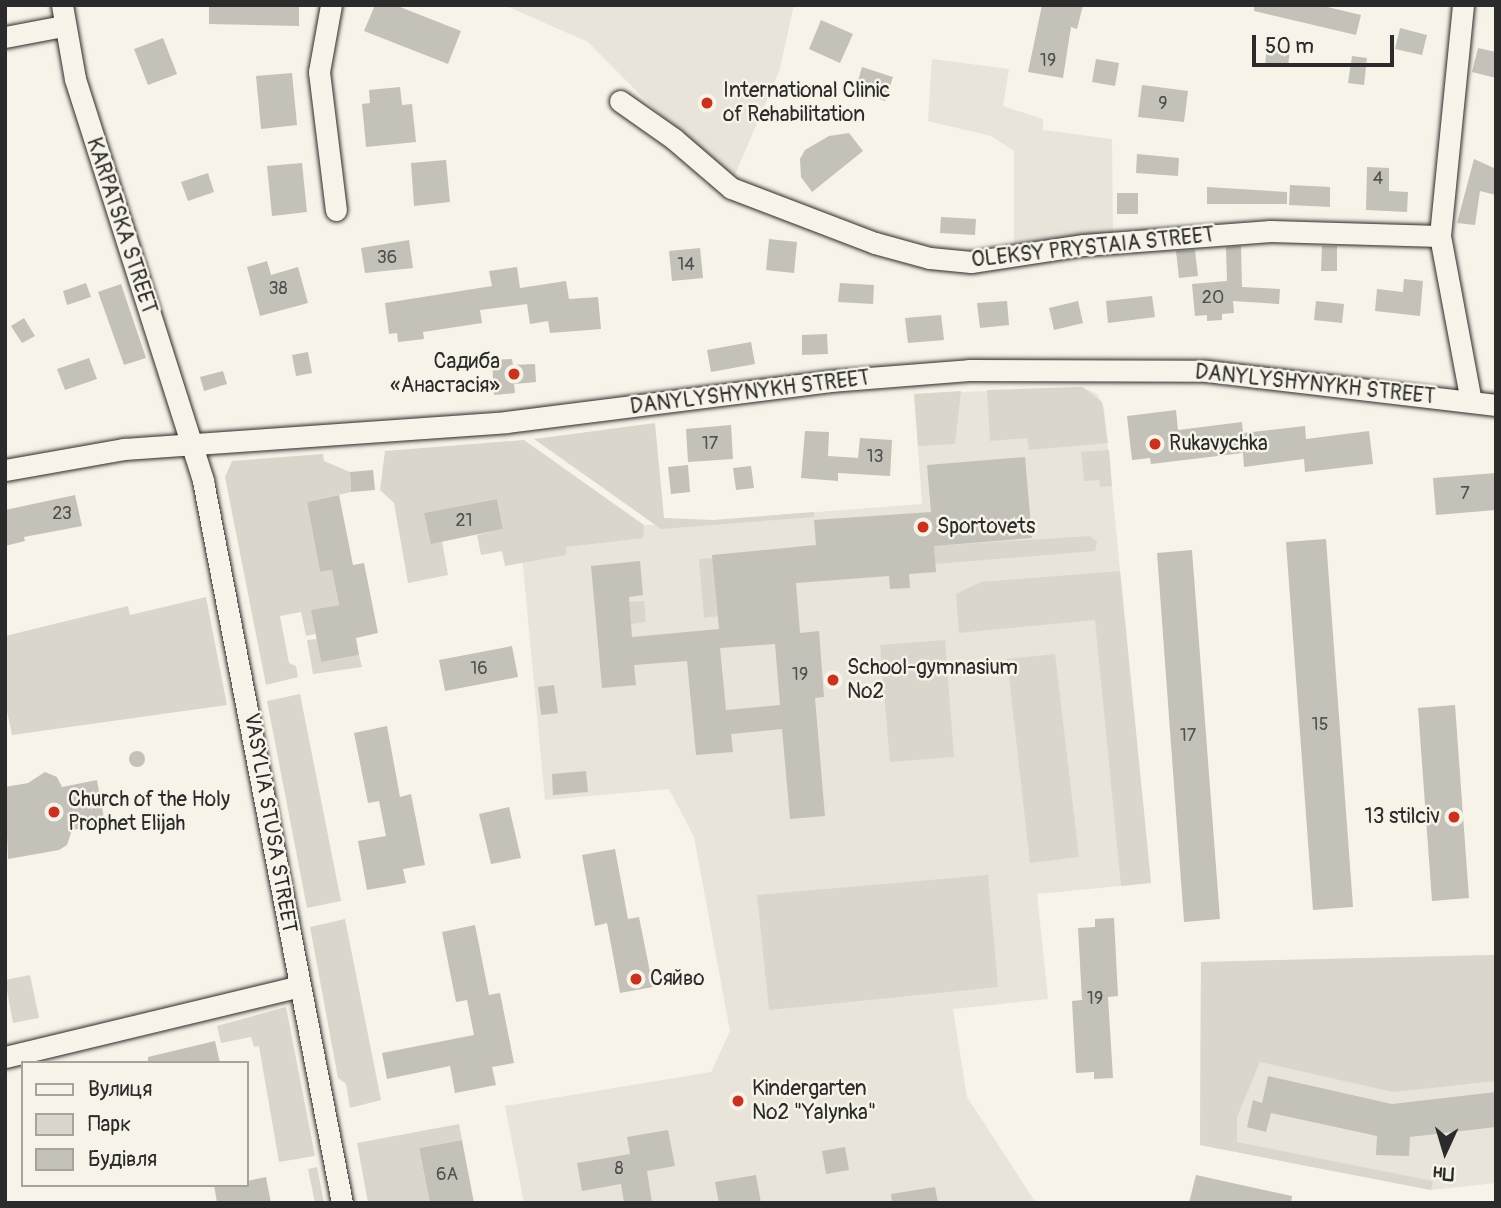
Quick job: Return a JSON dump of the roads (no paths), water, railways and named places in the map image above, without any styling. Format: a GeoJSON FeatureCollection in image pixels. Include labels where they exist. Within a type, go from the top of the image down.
{"type":"FeatureCollection","features":[{"type":"Feature","properties":{"kind":"street"},"geometry":{"type":"LineString","coordinates":[[331,5],[319,72],[336,210]]}},
{"type":"Feature","properties":{"kind":"street"},"geometry":{"type":"LineString","coordinates":[[1463,5],[1440,236],[1471,401]]}},
{"type":"Feature","properties":{"kind":"street"},"geometry":{"type":"LineString","coordinates":[[5,37],[63,16]]}},
{"type":"Feature","properties":{"kind":"street","name":"KARPATSKA STREET"},"geometry":{"type":"LineString","coordinates":[[63,16],[111,197],[192,444]]}},
{"type":"Feature","properties":{"kind":"street","name":"OLEKSY PRYSTAIA STREET"},"geometry":{"type":"LineString","coordinates":[[620,101],[674,139],[731,188],[875,243],[930,258],[971,262],[1084,245],[1270,231],[1440,236]]}},
{"type":"Feature","properties":{"kind":"street","name":"DANYLYSHYNYKH STREET"},"geometry":{"type":"LineString","coordinates":[[5,470],[124,449],[506,422],[830,381],[969,370],[1208,371],[1496,405]]}},
{"type":"Feature","properties":{"kind":"street","name":"VASYLIA STUSA STREET"},"geometry":{"type":"LineString","coordinates":[[192,444],[248,696],[342,1203]]}},
{"type":"Feature","properties":{"kind":"street"},"geometry":{"type":"LineString","coordinates":[[5,1057],[300,986]]}},
{"type":"Feature","properties":{"kind":"place","name":"International Clinic of Rehabilitation"},"geometry":{"type":"Point","coordinates":[707,103]}},
{"type":"Feature","properties":{"kind":"place","name":"Садиба «Анастасія»"},"geometry":{"type":"Point","coordinates":[514,374]}},
{"type":"Feature","properties":{"kind":"place","name":"Rukavychka"},"geometry":{"type":"Point","coordinates":[1155,444]}},
{"type":"Feature","properties":{"kind":"place","name":"Sportovets"},"geometry":{"type":"Point","coordinates":[923,527]}},
{"type":"Feature","properties":{"kind":"place","name":"School-gymnasium №2"},"geometry":{"type":"Point","coordinates":[833,680]}},
{"type":"Feature","properties":{"kind":"place","name":"Church of the Holy Prophet Elijah"},"geometry":{"type":"Point","coordinates":[54,812]}},
{"type":"Feature","properties":{"kind":"place","name":"13 stilciv"},"geometry":{"type":"Point","coordinates":[1454,817]}},
{"type":"Feature","properties":{"kind":"place","name":"Сяйво"},"geometry":{"type":"Point","coordinates":[636,979]}},
{"type":"Feature","properties":{"kind":"place","name":"Kindergarten №2 \"Yalynka\""},"geometry":{"type":"Point","coordinates":[738,1101]}}]}
